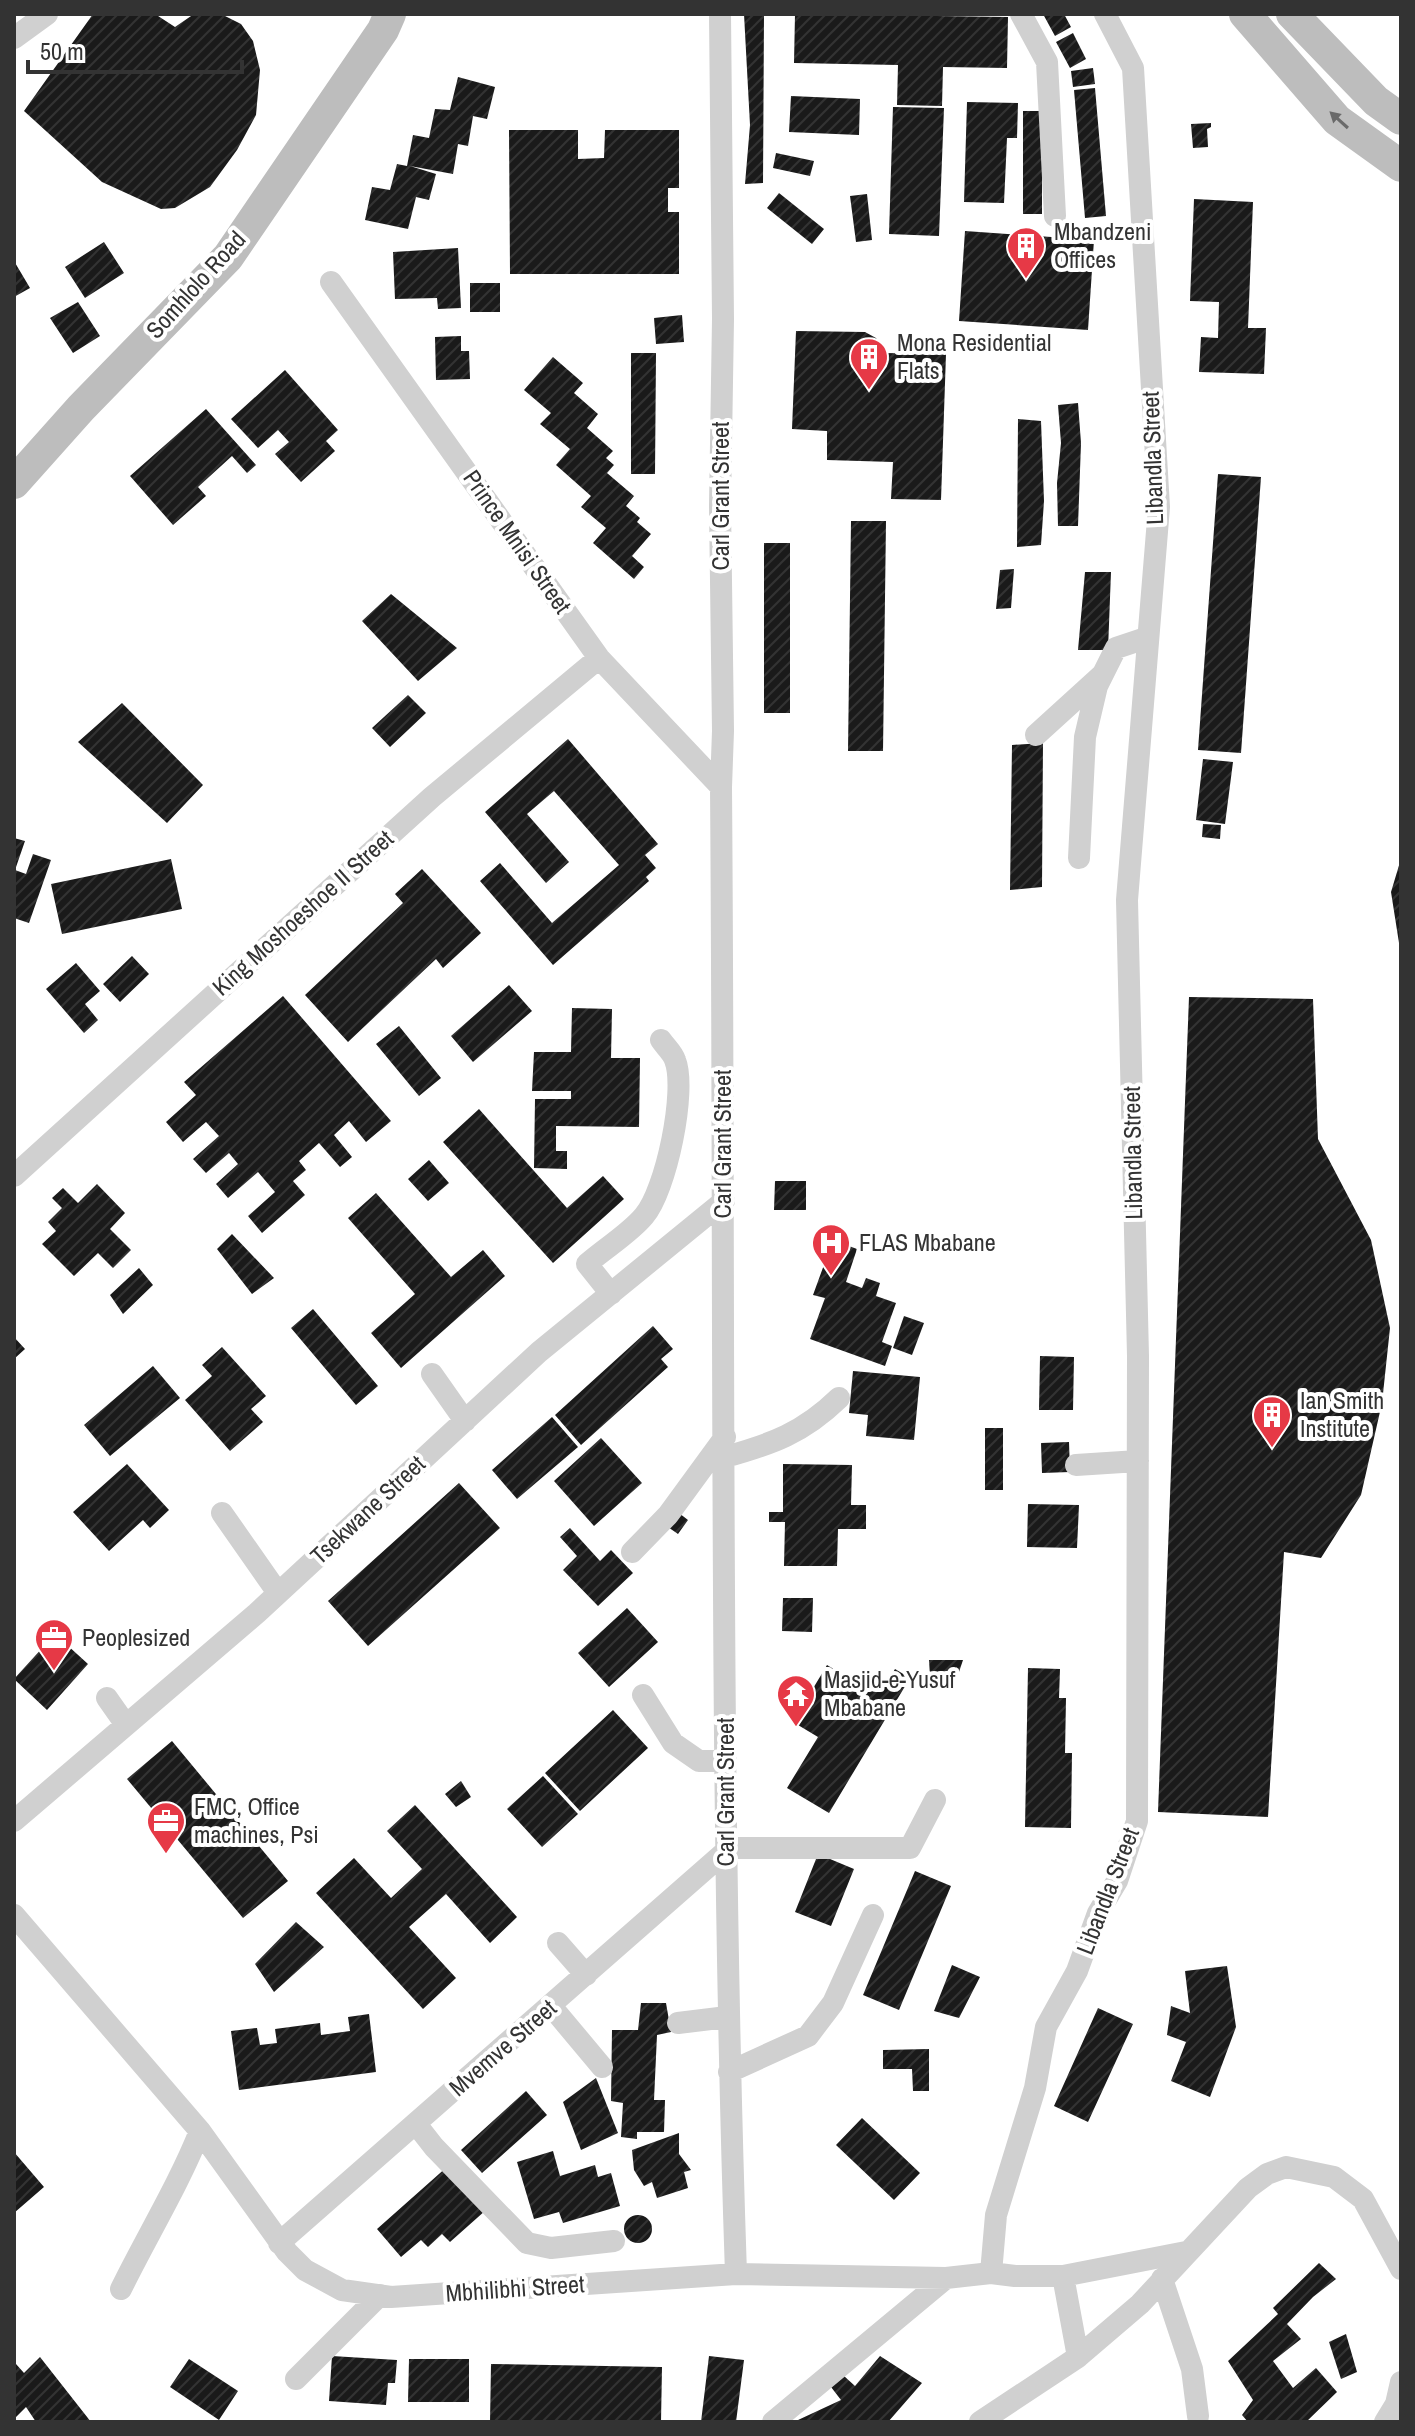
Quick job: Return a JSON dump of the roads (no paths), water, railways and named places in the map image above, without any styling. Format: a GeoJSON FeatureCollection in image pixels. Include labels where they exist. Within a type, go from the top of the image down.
{"type":"FeatureCollection","features":[{"type":"Feature","properties":{"kind":"main road"},"geometry":{"type":"LineString","coordinates":[[1245,14],[1337,120],[1401,166]]}},
{"type":"Feature","properties":{"kind":"main road"},"geometry":{"type":"LineString","coordinates":[[1292,14],[1376,101],[1401,119]]}},
{"type":"Feature","properties":{"kind":"main road","name":"Somhlolo Road"},"geometry":{"type":"LineString","coordinates":[[14,483],[81,408],[228,257],[392,19]]}},
{"type":"Feature","properties":{"kind":"street"},"geometry":{"type":"LineString","coordinates":[[14,38],[47,14]]}},
{"type":"Feature","properties":{"kind":"street","name":"Carl Grant Street"},"geometry":{"type":"LineString","coordinates":[[720,14],[727,2017],[736,2274]]}},
{"type":"Feature","properties":{"kind":"street"},"geometry":{"type":"LineString","coordinates":[[1021,14],[1047,62],[1055,216]]}},
{"type":"Feature","properties":{"kind":"street","name":"Libandla Street"},"geometry":{"type":"LineString","coordinates":[[991,2273],[996,2215],[1035,2088],[1046,2027],[1077,1971],[1098,1913],[1117,1881],[1137,1821],[1138,1340],[1127,900],[1159,507],[1133,68],[1105,14]]}},
{"type":"Feature","properties":{"kind":"street","name":"Prince Mnisi Street"},"geometry":{"type":"LineString","coordinates":[[331,282],[599,658],[721,787]]}},
{"type":"Feature","properties":{"kind":"street"},"geometry":{"type":"LineString","coordinates":[[1079,858],[1085,737],[1097,686],[1116,648],[1146,638]]}},
{"type":"Feature","properties":{"kind":"street","name":"King Moshoeshoe II Street"},"geometry":{"type":"LineString","coordinates":[[14,1176],[432,797],[599,658]]}},
{"type":"Feature","properties":{"kind":"street"},"geometry":{"type":"LineString","coordinates":[[1036,735],[1103,674]]}},
{"type":"Feature","properties":{"kind":"street"},"geometry":{"type":"LineString","coordinates":[[611,1294],[587,1264],[644,1216],[660,1188],[668,1161],[678,1105],[676,1061],[661,1040]]}},
{"type":"Feature","properties":{"kind":"street","name":"Tsekwane Street"},"geometry":{"type":"LineString","coordinates":[[14,1821],[278,1593],[539,1352],[724,1201]]}},
{"type":"Feature","properties":{"kind":"street"},"geometry":{"type":"LineString","coordinates":[[432,1374],[465,1421]]}},
{"type":"Feature","properties":{"kind":"street"},"geometry":{"type":"LineString","coordinates":[[632,1552],[668,1515],[725,1447],[769,1445],[816,1420],[839,1398]]}},
{"type":"Feature","properties":{"kind":"street"},"geometry":{"type":"LineString","coordinates":[[1076,1465],[1138,1461]]}},
{"type":"Feature","properties":{"kind":"street"},"geometry":{"type":"LineString","coordinates":[[222,1513],[278,1593]]}},
{"type":"Feature","properties":{"kind":"street"},"geometry":{"type":"LineString","coordinates":[[643,1695],[673,1743],[699,1761],[726,1761]]}},
{"type":"Feature","properties":{"kind":"street"},"geometry":{"type":"LineString","coordinates":[[107,1698],[126,1725]]}},
{"type":"Feature","properties":{"kind":"street"},"geometry":{"type":"LineString","coordinates":[[726,1850],[910,1848],[935,1800]]}},
{"type":"Feature","properties":{"kind":"street","name":"Mvemve Street"},"geometry":{"type":"LineString","coordinates":[[279,2243],[726,1850]]}},
{"type":"Feature","properties":{"kind":"street","name":"Mbhilibhi Street"},"geometry":{"type":"LineString","coordinates":[[14,1915],[200,2131],[279,2243],[305,2270],[342,2290],[391,2297],[736,2274],[946,2278],[991,2273],[1063,2276],[1186,2252]]}},
{"type":"Feature","properties":{"kind":"street"},"geometry":{"type":"LineString","coordinates":[[729,2072],[808,2036],[833,2003],[873,1915]]}},
{"type":"Feature","properties":{"kind":"street"},"geometry":{"type":"LineString","coordinates":[[558,1943],[586,1975]]}},
{"type":"Feature","properties":{"kind":"street"},"geometry":{"type":"LineString","coordinates":[[551,2006],[602,2067]]}},
{"type":"Feature","properties":{"kind":"street"},"geometry":{"type":"LineString","coordinates":[[678,2023],[727,2017]]}},
{"type":"Feature","properties":{"kind":"street"},"geometry":{"type":"LineString","coordinates":[[416,2124],[434,2147],[527,2243],[551,2248],[614,2241]]}},
{"type":"Feature","properties":{"kind":"street"},"geometry":{"type":"LineString","coordinates":[[121,2289],[154,2222],[182,2175],[200,2131]]}},
{"type":"Feature","properties":{"kind":"street"},"geometry":{"type":"LineString","coordinates":[[980,2422],[1078,2357],[1140,2304],[1248,2188],[1267,2174],[1286,2167],[1334,2177],[1363,2199],[1401,2269]]}},
{"type":"Feature","properties":{"kind":"street"},"geometry":{"type":"LineString","coordinates":[[1063,2276],[1078,2357]]}},
{"type":"Feature","properties":{"kind":"street"},"geometry":{"type":"LineString","coordinates":[[773,2422],[946,2278]]}},
{"type":"Feature","properties":{"kind":"street"},"geometry":{"type":"LineString","coordinates":[[1162,2279],[1192,2369],[1198,2416]]}},
{"type":"Feature","properties":{"kind":"street"},"geometry":{"type":"LineString","coordinates":[[296,2379],[380,2295]]}},
{"type":"Feature","properties":{"kind":"street"},"geometry":{"type":"LineString","coordinates":[[1385,2422],[1396,2404],[1401,2382]]}},
{"type":"Feature","properties":{"kind":"place","name":"Mbandzeni Offices"},"geometry":{"type":"Point","coordinates":[1026,280]}},
{"type":"Feature","properties":{"kind":"place","name":"Mona Residential Flats"},"geometry":{"type":"Point","coordinates":[869,391]}},
{"type":"Feature","properties":{"kind":"place","name":"FLAS Mbabane"},"geometry":{"type":"Point","coordinates":[831,1277]}},
{"type":"Feature","properties":{"kind":"place","name":"Ian Smith Institute"},"geometry":{"type":"Point","coordinates":[1272,1449]}},
{"type":"Feature","properties":{"kind":"place","name":"Peoplesized"},"geometry":{"type":"Point","coordinates":[54,1672]}},
{"type":"Feature","properties":{"kind":"place","name":"Masjid-e-Yusuf Mbabane"},"geometry":{"type":"Point","coordinates":[796,1728]}},
{"type":"Feature","properties":{"kind":"place","name":"FMC, Office machines, Psi"},"geometry":{"type":"Point","coordinates":[166,1855]}}]}
